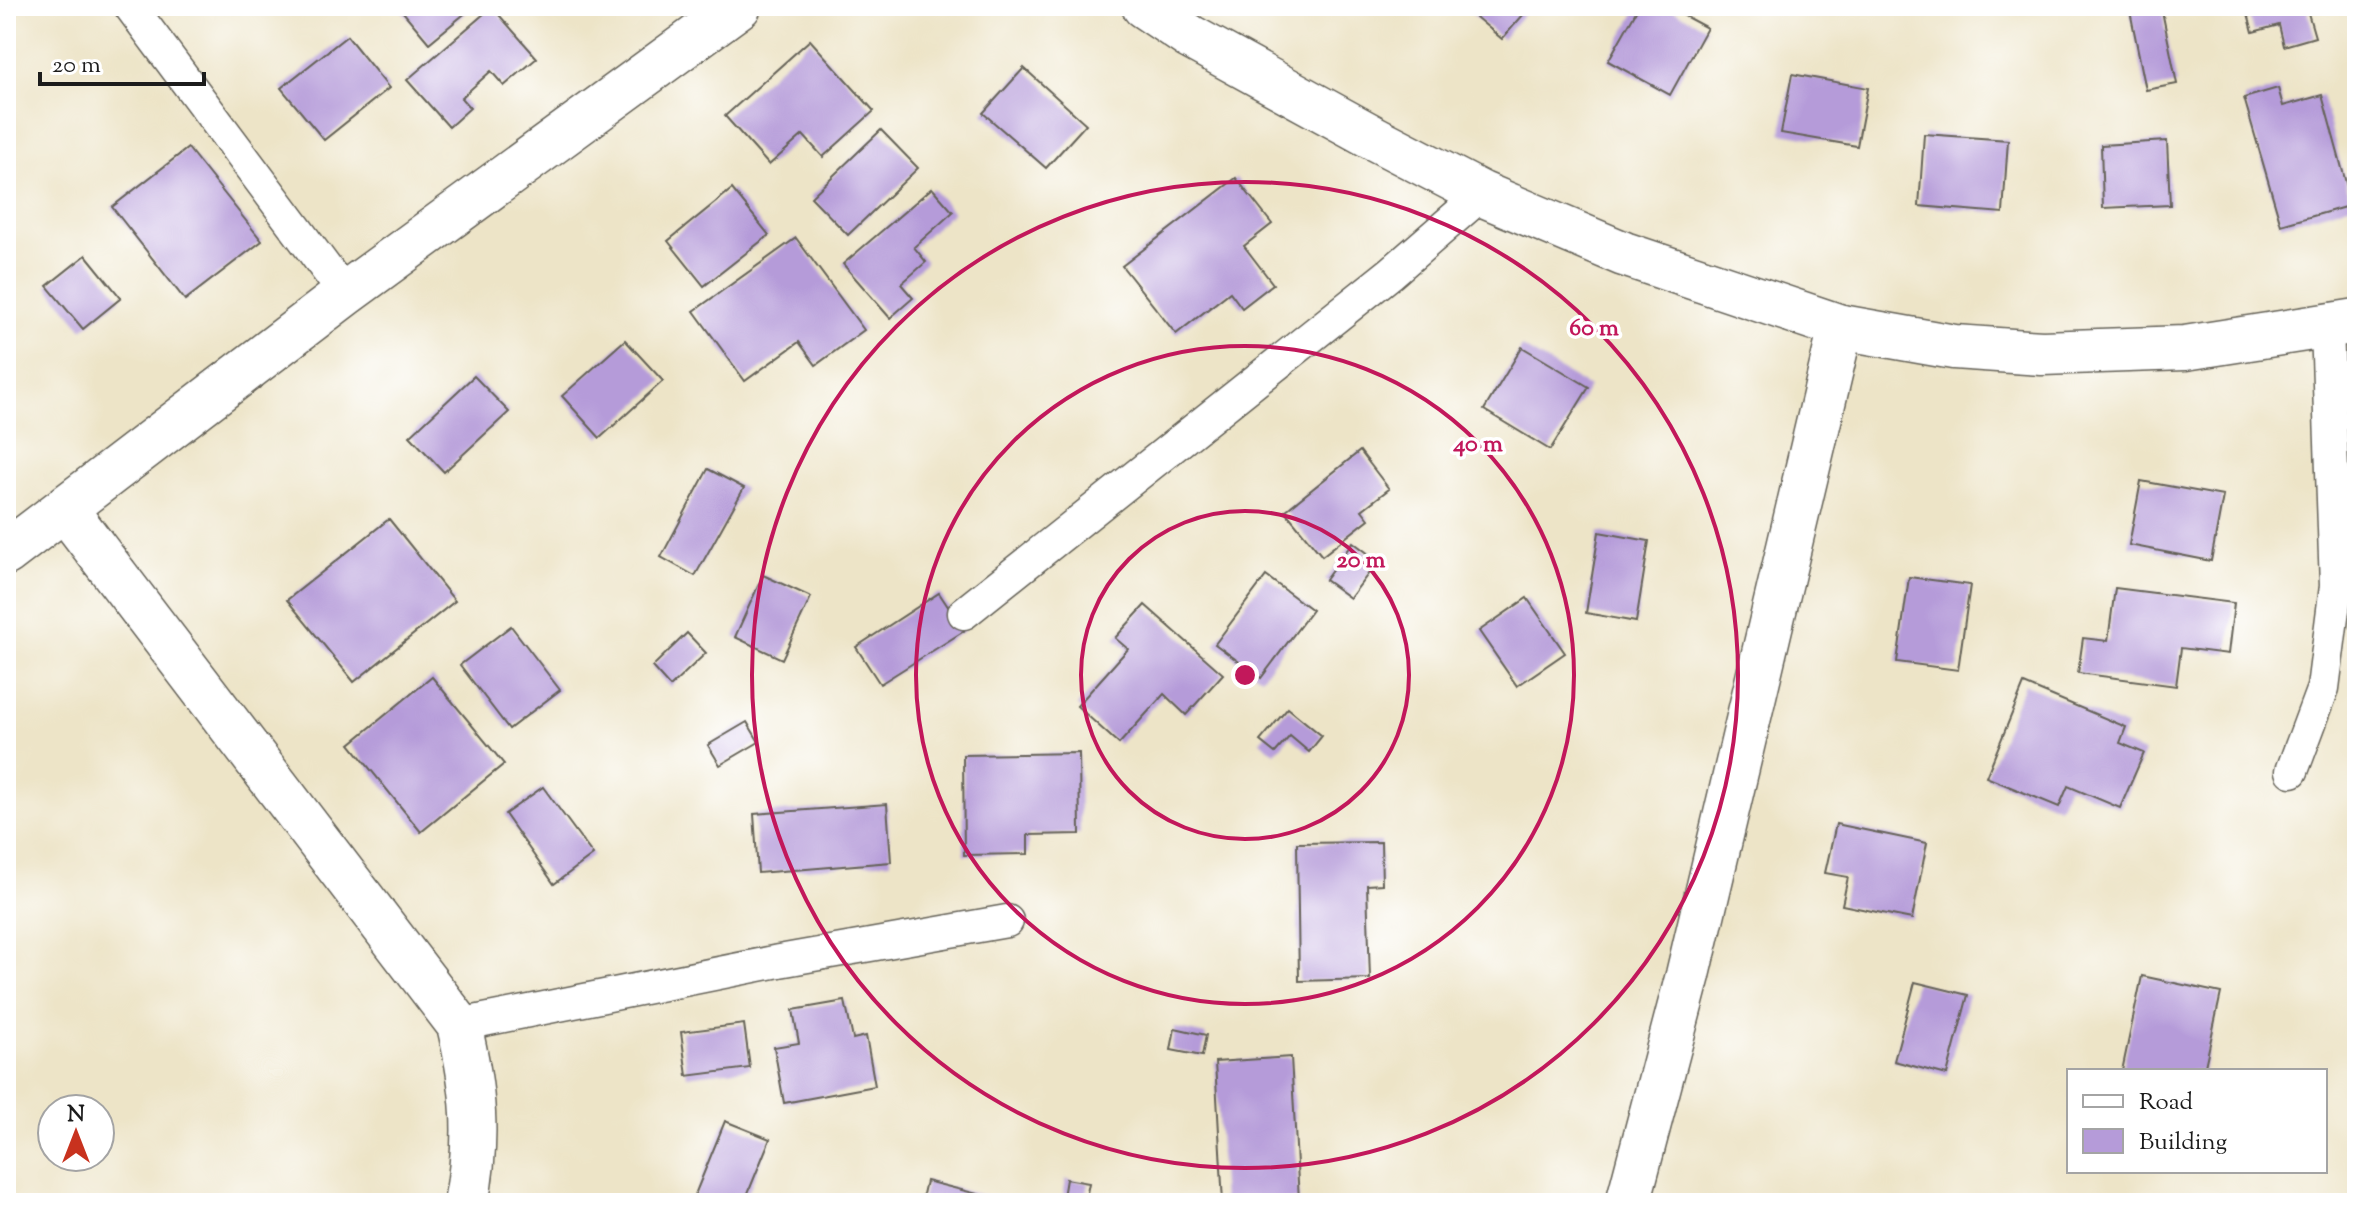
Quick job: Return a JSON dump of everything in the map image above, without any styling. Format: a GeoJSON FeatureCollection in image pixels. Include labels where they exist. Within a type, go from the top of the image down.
{"type":"FeatureCollection","features":[{"type":"Feature","properties":{"kind":"street"},"geometry":{"type":"LineString","coordinates":[[6,553],[345,294],[739,6]]}},
{"type":"Feature","properties":{"kind":"street"},"geometry":{"type":"LineString","coordinates":[[1144,6],[1204,45],[1482,194],[1624,254],[1841,327],[1954,347],[2042,353],[2185,348],[2342,324]]}},
{"type":"Feature","properties":{"kind":"street"},"geometry":{"type":"LineString","coordinates":[[1628,1203],[1688,975],[1841,327]]}},
{"type":"Feature","properties":{"kind":"street"},"geometry":{"type":"LineString","coordinates":[[65,509],[459,1025],[469,1067],[475,1119],[472,1176],[466,1203]]}},
{"type":"Feature","properties":{"kind":"lane"},"geometry":{"type":"LineString","coordinates":[[130,6],[345,294]]}},
{"type":"Feature","properties":{"kind":"lane"},"geometry":{"type":"LineString","coordinates":[[964,613],[1391,273],[1482,194]]}},
{"type":"Feature","properties":{"kind":"lane"},"geometry":{"type":"LineString","coordinates":[[2292,771],[2323,688],[2336,586],[2342,324]]}},
{"type":"Feature","properties":{"kind":"lane"},"geometry":{"type":"LineString","coordinates":[[459,1025],[779,961],[1007,921]]}},
{"type":"Feature","properties":{"kind":"building"},"geometry":{"type":"Polygon","coordinates":[[[398,6],[474,6],[429,43],[398,6]]]}},
{"type":"Feature","properties":{"kind":"building"},"geometry":{"type":"Polygon","coordinates":[[[1477,6],[1531,6],[1502,39],[1471,13],[1477,6]]]}},
{"type":"Feature","properties":{"kind":"building"},"geometry":{"type":"Polygon","coordinates":[[[1639,6],[1666,6],[1707,28],[1670,95],[1608,61],[1639,6]]]}},
{"type":"Feature","properties":{"kind":"building"},"geometry":{"type":"Polygon","coordinates":[[[2129,6],[2161,6],[2177,84],[2146,90],[2129,6]]]}},
{"type":"Feature","properties":{"kind":"building"},"geometry":{"type":"Polygon","coordinates":[[[2246,6],[2306,6],[2315,37],[2284,46],[2279,25],[2253,32],[2246,6]]]}},
{"type":"Feature","properties":{"kind":"building"},"geometry":{"type":"Polygon","coordinates":[[[492,7],[537,58],[504,86],[491,71],[461,98],[470,108],[449,127],[407,80],[492,7]]]}},
{"type":"Feature","properties":{"kind":"building"},"geometry":{"type":"Polygon","coordinates":[[[347,36],[389,88],[324,140],[281,88],[347,36]]]}},
{"type":"Feature","properties":{"kind":"building"},"geometry":{"type":"Polygon","coordinates":[[[810,40],[874,111],[823,157],[803,135],[769,165],[725,116],[810,40]]]}},
{"type":"Feature","properties":{"kind":"building"},"geometry":{"type":"Polygon","coordinates":[[[1024,68],[1086,124],[1046,168],[983,113],[1024,68]]]}},
{"type":"Feature","properties":{"kind":"building"},"geometry":{"type":"Polygon","coordinates":[[[1792,74],[1868,88],[1857,146],[1781,133],[1792,74]]]}},
{"type":"Feature","properties":{"kind":"building"},"geometry":{"type":"Polygon","coordinates":[[[2278,88],[2283,106],[2322,95],[2352,205],[2281,225],[2244,98],[2278,88]]]}},
{"type":"Feature","properties":{"kind":"building"},"geometry":{"type":"Polygon","coordinates":[[[881,130],[918,168],[848,235],[811,197],[881,130]]]}},
{"type":"Feature","properties":{"kind":"building"},"geometry":{"type":"Polygon","coordinates":[[[1924,134],[2008,140],[2003,213],[1919,206],[1924,134]]]}},
{"type":"Feature","properties":{"kind":"building"},"geometry":{"type":"Polygon","coordinates":[[[2167,141],[2170,205],[2103,208],[2101,145],[2167,141]]]}},
{"type":"Feature","properties":{"kind":"building"},"geometry":{"type":"Polygon","coordinates":[[[188,148],[262,241],[185,300],[112,207],[188,148]]]}},
{"type":"Feature","properties":{"kind":"building"},"geometry":{"type":"Polygon","coordinates":[[[1236,178],[1272,224],[1244,246],[1273,284],[1242,308],[1230,292],[1176,334],[1122,266],[1236,178]]]}},
{"type":"Feature","properties":{"kind":"building"},"geometry":{"type":"Polygon","coordinates":[[[932,188],[953,212],[914,247],[926,262],[901,284],[913,298],[890,318],[843,264],[932,188]]]}},
{"type":"Feature","properties":{"kind":"building"},"geometry":{"type":"Polygon","coordinates":[[[732,189],[769,235],[704,286],[668,241],[732,189]]]}},
{"type":"Feature","properties":{"kind":"building"},"geometry":{"type":"Polygon","coordinates":[[[796,238],[864,330],[816,365],[799,342],[745,381],[694,311],[796,238]]]}},
{"type":"Feature","properties":{"kind":"building"},"geometry":{"type":"Polygon","coordinates":[[[86,255],[121,298],[83,329],[47,286],[86,255]]]}},
{"type":"Feature","properties":{"kind":"building"},"geometry":{"type":"Polygon","coordinates":[[[625,340],[663,381],[600,438],[562,396],[625,340]]]}},
{"type":"Feature","properties":{"kind":"building"},"geometry":{"type":"Polygon","coordinates":[[[1522,347],[1589,387],[1550,450],[1484,410],[1522,347]]]}},
{"type":"Feature","properties":{"kind":"building"},"geometry":{"type":"Polygon","coordinates":[[[474,376],[509,412],[444,472],[410,436],[474,376]]]}},
{"type":"Feature","properties":{"kind":"building"},"geometry":{"type":"Polygon","coordinates":[[[1360,451],[1389,489],[1362,510],[1369,519],[1322,556],[1285,511],[1360,451]]]}},
{"type":"Feature","properties":{"kind":"building"},"geometry":{"type":"Polygon","coordinates":[[[708,469],[744,488],[695,576],[661,557],[708,469]]]}},
{"type":"Feature","properties":{"kind":"building"},"geometry":{"type":"Polygon","coordinates":[[[2141,481],[2223,496],[2211,561],[2129,545],[2141,481]]]}},
{"type":"Feature","properties":{"kind":"building"},"geometry":{"type":"Polygon","coordinates":[[[389,519],[455,601],[354,682],[287,600],[389,519]]]}},
{"type":"Feature","properties":{"kind":"building"},"geometry":{"type":"Polygon","coordinates":[[[1599,532],[1649,541],[1636,622],[1586,613],[1599,532]]]}},
{"type":"Feature","properties":{"kind":"building"},"geometry":{"type":"Polygon","coordinates":[[[1353,542],[1378,561],[1350,598],[1325,580],[1353,542]]]}},
{"type":"Feature","properties":{"kind":"building"},"geometry":{"type":"Polygon","coordinates":[[[763,575],[811,597],[782,659],[735,637],[763,575]]]}},
{"type":"Feature","properties":{"kind":"building"},"geometry":{"type":"Polygon","coordinates":[[[1266,576],[1312,610],[1261,678],[1215,644],[1266,576]]]}},
{"type":"Feature","properties":{"kind":"building"},"geometry":{"type":"Polygon","coordinates":[[[1909,577],[1970,585],[1958,670],[1897,662],[1909,577]]]}},
{"type":"Feature","properties":{"kind":"building"},"geometry":{"type":"Polygon","coordinates":[[[2115,588],[2234,603],[2228,654],[2181,648],[2176,686],[2078,673],[2083,638],[2108,641],[2115,588]]]}},
{"type":"Feature","properties":{"kind":"building"},"geometry":{"type":"Polygon","coordinates":[[[939,593],[964,631],[880,684],[856,647],[939,593]]]}},
{"type":"Feature","properties":{"kind":"building"},"geometry":{"type":"Polygon","coordinates":[[[1527,598],[1565,653],[1517,686],[1479,631],[1527,598]]]}},
{"type":"Feature","properties":{"kind":"building"},"geometry":{"type":"Polygon","coordinates":[[[1145,605],[1223,674],[1186,715],[1164,694],[1119,744],[1077,706],[1128,649],[1115,638],[1145,605]]]}},
{"type":"Feature","properties":{"kind":"building"},"geometry":{"type":"Polygon","coordinates":[[[511,626],[560,690],[509,729],[460,665],[511,626]]]}},
{"type":"Feature","properties":{"kind":"building"},"geometry":{"type":"Polygon","coordinates":[[[687,633],[706,653],[670,687],[652,667],[687,633]]]}},
{"type":"Feature","properties":{"kind":"building"},"geometry":{"type":"Polygon","coordinates":[[[432,677],[504,764],[421,832],[350,744],[432,677]]]}},
{"type":"Feature","properties":{"kind":"building"},"geometry":{"type":"Polygon","coordinates":[[[2024,684],[2126,727],[2120,743],[2144,753],[2120,808],[2068,786],[2059,807],[1986,777],[2024,684]]]}},
{"type":"Feature","properties":{"kind":"building"},"geometry":{"type":"Polygon","coordinates":[[[1288,708],[1322,736],[1309,752],[1290,736],[1275,753],[1260,741],[1288,708]]]}},
{"type":"Feature","properties":{"kind":"building"},"geometry":{"type":"Polygon","coordinates":[[[747,722],[759,742],[720,765],[708,745],[747,722]]]}},
{"type":"Feature","properties":{"kind":"building"},"geometry":{"type":"Polygon","coordinates":[[[1079,753],[1080,834],[1028,835],[1028,854],[964,855],[963,755],[1079,753]]]}},
{"type":"Feature","properties":{"kind":"building"},"geometry":{"type":"Polygon","coordinates":[[[543,787],[593,855],[554,884],[505,814],[543,787]]]}},
{"type":"Feature","properties":{"kind":"building"},"geometry":{"type":"Polygon","coordinates":[[[887,804],[891,862],[758,873],[754,814],[887,804]]]}},
{"type":"Feature","properties":{"kind":"building"},"geometry":{"type":"Polygon","coordinates":[[[1836,824],[1927,843],[1912,919],[1842,905],[1848,877],[1825,873],[1836,824]]]}},
{"type":"Feature","properties":{"kind":"building"},"geometry":{"type":"Polygon","coordinates":[[[1381,842],[1382,884],[1367,885],[1370,979],[1299,981],[1297,843],[1381,842]]]}},
{"type":"Feature","properties":{"kind":"building"},"geometry":{"type":"Polygon","coordinates":[[[2142,976],[2221,993],[2204,1069],[2122,1069],[2142,976]]]}},
{"type":"Feature","properties":{"kind":"building"},"geometry":{"type":"Polygon","coordinates":[[[1915,982],[1968,995],[1947,1075],[1894,1061],[1915,982]]]}},
{"type":"Feature","properties":{"kind":"building"},"geometry":{"type":"Polygon","coordinates":[[[845,1001],[853,1039],[866,1036],[875,1086],[784,1103],[774,1047],[799,1043],[793,1010],[845,1001]]]}},
{"type":"Feature","properties":{"kind":"building"},"geometry":{"type":"Polygon","coordinates":[[[744,1024],[750,1068],[687,1076],[681,1032],[744,1024]]]}},
{"type":"Feature","properties":{"kind":"building"},"geometry":{"type":"Polygon","coordinates":[[[1175,1028],[1206,1035],[1202,1056],[1171,1050],[1175,1028]]]}},
{"type":"Feature","properties":{"kind":"building"},"geometry":{"type":"Polygon","coordinates":[[[1291,1057],[1299,1200],[1223,1203],[1215,1062],[1291,1057]]]}},
{"type":"Feature","properties":{"kind":"building"},"geometry":{"type":"Polygon","coordinates":[[[725,1121],[770,1139],[744,1203],[708,1203],[694,1197],[725,1121]]]}},
{"type":"Feature","properties":{"kind":"building"},"geometry":{"type":"Polygon","coordinates":[[[1066,1179],[1089,1183],[1085,1203],[1062,1203],[1066,1179]]]}},
{"type":"Feature","properties":{"kind":"building"},"geometry":{"type":"Polygon","coordinates":[[[926,1181],[1009,1202],[1009,1203],[921,1203],[926,1181]]]}}]}
